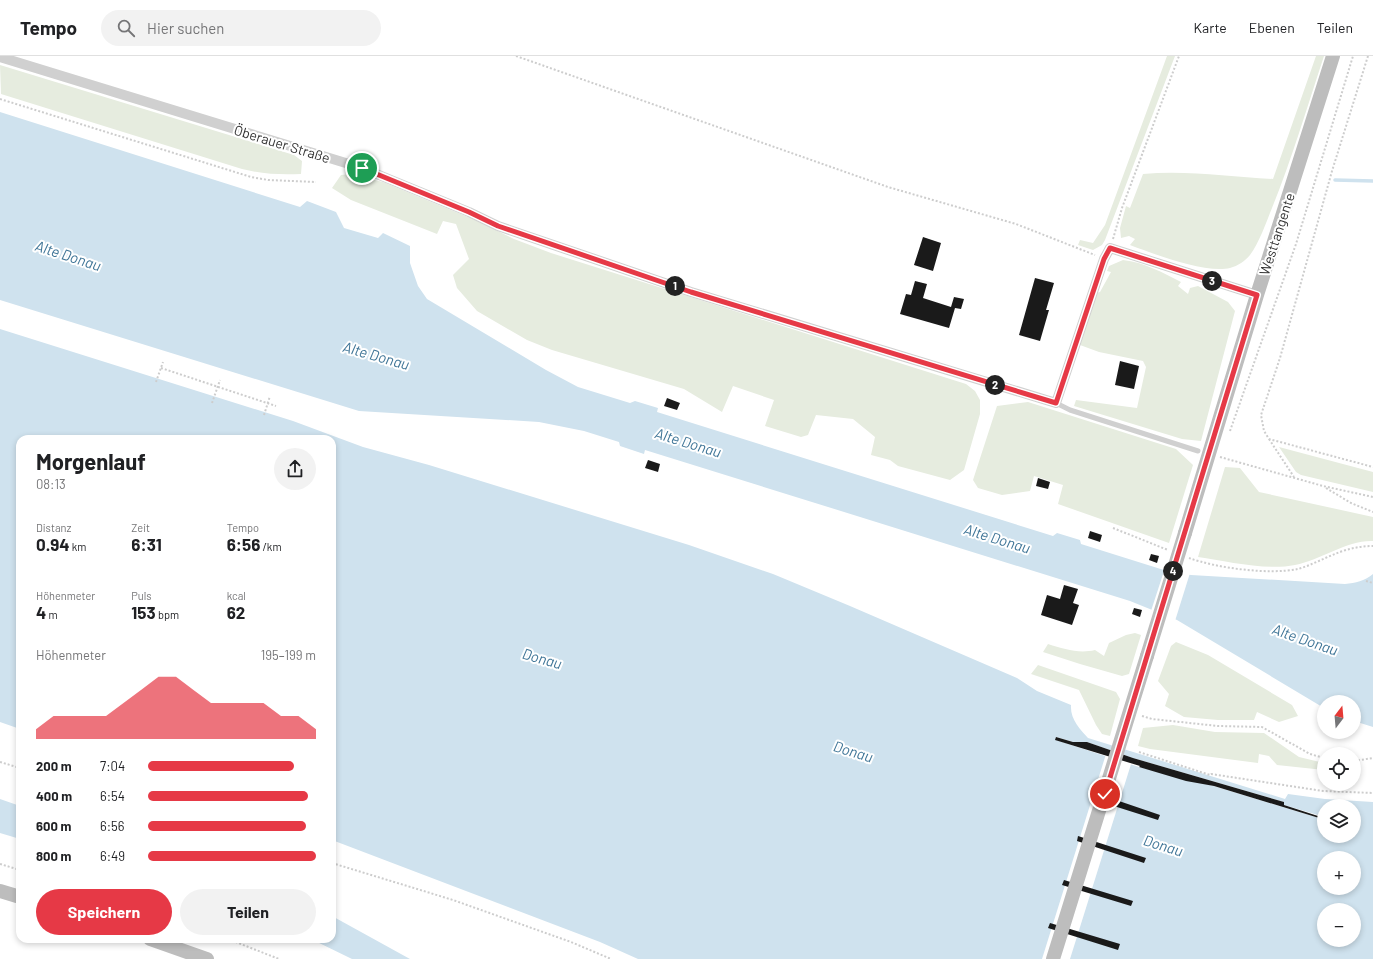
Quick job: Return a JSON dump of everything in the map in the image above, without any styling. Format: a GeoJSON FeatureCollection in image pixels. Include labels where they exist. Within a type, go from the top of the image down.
{"type":"FeatureCollection","features":[{"type":"Feature","properties":{"kind":"main road","name":"Westtangente"},"geometry":{"type":"LineString","coordinates":[[1053,959],[1122,739],[1257,295],[1333,56]]}},
{"type":"Feature","properties":{"kind":"main road"},"geometry":{"type":"LineString","coordinates":[[0,891],[16,896]]}},
{"type":"Feature","properties":{"kind":"main road"},"geometry":{"type":"LineString","coordinates":[[161,943],[207,959]]}},
{"type":"Feature","properties":{"kind":"street","name":"Öberauer Straße"},"geometry":{"type":"LineString","coordinates":[[0,57],[362,168],[469,212],[498,226],[691,292],[1056,403]]}},
{"type":"Feature","properties":{"kind":"street"},"geometry":{"type":"LineString","coordinates":[[1056,403],[1104,259],[1110,248],[1257,295]]}},
{"type":"Feature","properties":{"kind":"lane"},"geometry":{"type":"LineString","coordinates":[[1056,403],[1070,410],[1209,455]]}},
{"type":"Feature","properties":{"kind":"path"},"geometry":{"type":"LineString","coordinates":[[516,56],[888,187],[1016,224],[1104,259]]}},
{"type":"Feature","properties":{"kind":"path"},"geometry":{"type":"LineString","coordinates":[[1110,248],[1122,208],[1179,56]]}},
{"type":"Feature","properties":{"kind":"path"},"geometry":{"type":"LineString","coordinates":[[1230,432],[1296,244],[1353,56]]}},
{"type":"Feature","properties":{"kind":"path"},"geometry":{"type":"LineString","coordinates":[[1295,478],[1264,431],[1261,415],[1280,358],[1332,171],[1368,56]]}},
{"type":"Feature","properties":{"kind":"path"},"geometry":{"type":"LineString","coordinates":[[0,99],[251,177],[268,180],[316,182]]}},
{"type":"Feature","properties":{"kind":"path"},"geometry":{"type":"LineString","coordinates":[[156,382],[163,362]]}},
{"type":"Feature","properties":{"kind":"path"},"geometry":{"type":"LineString","coordinates":[[161,368],[276,406]]}},
{"type":"Feature","properties":{"kind":"path"},"geometry":{"type":"LineString","coordinates":[[212,402],[220,380]]}},
{"type":"Feature","properties":{"kind":"path"},"geometry":{"type":"LineString","coordinates":[[264,415],[270,396]]}},
{"type":"Feature","properties":{"kind":"path"},"geometry":{"type":"LineString","coordinates":[[1269,439],[1373,467]]}},
{"type":"Feature","properties":{"kind":"path"},"geometry":{"type":"LineString","coordinates":[[1209,455],[1222,451]]}},
{"type":"Feature","properties":{"kind":"path"},"geometry":{"type":"LineString","coordinates":[[1209,455],[1323,486],[1373,497]]}},
{"type":"Feature","properties":{"kind":"path"},"geometry":{"type":"LineString","coordinates":[[1323,486],[1351,503],[1373,512]]}},
{"type":"Feature","properties":{"kind":"path"},"geometry":{"type":"LineString","coordinates":[[1114,528],[1169,550]]}},
{"type":"Feature","properties":{"kind":"path"},"geometry":{"type":"LineString","coordinates":[[1189,558],[1224,566],[1265,571],[1284,571],[1309,565],[1340,552],[1373,546]]}},
{"type":"Feature","properties":{"kind":"path"},"geometry":{"type":"LineString","coordinates":[[1366,581],[1373,583]]}},
{"type":"Feature","properties":{"kind":"path"},"geometry":{"type":"LineString","coordinates":[[1142,716],[1152,719],[1218,726],[1262,727],[1310,754],[1317,756]]}},
{"type":"Feature","properties":{"kind":"path"},"geometry":{"type":"LineString","coordinates":[[1139,752],[1210,775],[1323,791],[1373,793]]}},
{"type":"Feature","properties":{"kind":"path"},"geometry":{"type":"LineString","coordinates":[[1361,760],[1373,758]]}},
{"type":"Feature","properties":{"kind":"path"},"geometry":{"type":"LineString","coordinates":[[0,762],[16,767]]}},
{"type":"Feature","properties":{"kind":"path"},"geometry":{"type":"LineString","coordinates":[[0,864],[16,869]]}},
{"type":"Feature","properties":{"kind":"path"},"geometry":{"type":"LineString","coordinates":[[336,864],[435,893],[571,942],[611,959]]}},
{"type":"Feature","properties":{"kind":"path"},"geometry":{"type":"LineString","coordinates":[[238,943],[279,959]]}},
{"type":"Feature","properties":{"kind":"shaded area"},"geometry":{"type":"Polygon","coordinates":[[[1167,56],[1175,56],[1105,240],[1102,245],[1093,250],[1078,245],[1080,240],[1093,243],[1105,225],[1167,56]]]}},
{"type":"Feature","properties":{"kind":"shaded area"},"geometry":{"type":"Polygon","coordinates":[[[1316,56],[1324,56],[1293,152],[1262,233],[1250,255],[1246,259],[1239,265],[1230,268],[1220,269],[1194,266],[1130,245],[1135,239],[1129,236],[1121,238],[1120,228],[1126,206],[1130,208],[1143,174],[1192,173],[1273,179],[1316,56]]]}},
{"type":"Feature","properties":{"kind":"shaded area"},"geometry":{"type":"Polygon","coordinates":[[[0,65],[294,155],[302,161],[301,174],[271,174],[242,169],[1,94],[0,65]]]}},
{"type":"Feature","properties":{"kind":"shaded area"},"geometry":{"type":"Polygon","coordinates":[[[351,174],[383,182],[473,219],[514,239],[551,253],[966,384],[975,391],[980,400],[980,414],[964,470],[950,480],[898,466],[890,460],[871,455],[875,437],[853,419],[816,415],[808,435],[801,437],[765,426],[774,400],[733,386],[722,412],[684,389],[552,350],[527,340],[477,311],[457,288],[453,275],[469,259],[456,224],[443,221],[437,234],[351,200],[332,188],[341,175],[351,174]]]}},
{"type":"Feature","properties":{"kind":"shaded area"},"geometry":{"type":"Polygon","coordinates":[[[1123,260],[1146,265],[1181,282],[1178,286],[1188,294],[1190,288],[1198,286],[1228,302],[1235,311],[1201,441],[1182,439],[1074,406],[1076,400],[1137,408],[1146,367],[1143,361],[1099,352],[1080,345],[1096,293],[1100,292],[1111,272],[1107,271],[1109,266],[1123,260]]]}},
{"type":"Feature","properties":{"kind":"shaded area"},"geometry":{"type":"Polygon","coordinates":[[[1028,402],[1176,449],[1193,465],[1169,543],[1058,504],[1063,485],[1034,476],[1030,491],[1002,495],[978,488],[973,480],[997,406],[1028,402]]]}},
{"type":"Feature","properties":{"kind":"shaded area"},"geometry":{"type":"Polygon","coordinates":[[[1279,447],[1373,472],[1373,492],[1301,475],[1296,472],[1279,447]]]}},
{"type":"Feature","properties":{"kind":"shaded area"},"geometry":{"type":"Polygon","coordinates":[[[1225,467],[1240,468],[1259,492],[1373,517],[1373,541],[1354,544],[1305,562],[1284,567],[1246,565],[1198,557],[1225,467]]]}},
{"type":"Feature","properties":{"kind":"shaded area"},"geometry":{"type":"Polygon","coordinates":[[[1135,633],[1141,635],[1129,674],[1122,676],[1043,652],[1048,644],[1077,651],[1095,650],[1104,656],[1109,643],[1126,635],[1135,633]]]}},
{"type":"Feature","properties":{"kind":"shaded area"},"geometry":{"type":"Polygon","coordinates":[[[1176,642],[1208,655],[1292,705],[1298,716],[1279,722],[1257,712],[1254,720],[1218,720],[1184,717],[1165,706],[1169,694],[1158,681],[1171,646],[1176,642]]]}},
{"type":"Feature","properties":{"kind":"shaded area"},"geometry":{"type":"Polygon","coordinates":[[[1038,665],[1116,692],[1120,699],[1110,736],[1102,734],[1079,690],[1031,674],[1038,665]]]}},
{"type":"Feature","properties":{"kind":"shaded area"},"geometry":{"type":"Polygon","coordinates":[[[1173,725],[1215,732],[1264,733],[1299,757],[1317,761],[1317,769],[1277,765],[1269,756],[1259,754],[1258,763],[1150,749],[1138,746],[1143,728],[1173,725]]]}},
{"type":"Feature","properties":{"kind":"water","name":"Alte Donau"},"geometry":{"type":"Polygon","coordinates":[[[0,112],[300,207],[307,201],[336,212],[344,228],[378,238],[383,233],[410,246],[410,263],[418,286],[427,299],[546,370],[578,387],[630,403],[635,401],[658,408],[657,412],[1053,536],[1057,533],[1080,540],[1081,544],[1167,571],[1191,575],[1345,584],[1360,581],[1373,574],[1373,727],[1361,723],[1361,695],[1317,695],[1317,704],[1177,620],[1130,601],[645,450],[644,454],[620,446],[619,442],[584,431],[539,422],[359,411],[0,300],[0,112]]]}},
{"type":"Feature","properties":{"kind":"water"},"geometry":{"type":"Polygon","coordinates":[[[0,329],[293,421],[331,435],[16,435],[16,728],[0,722],[0,329]]]}},
{"type":"Feature","properties":{"kind":"water","name":"Donau"},"geometry":{"type":"Polygon","coordinates":[[[336,437],[363,447],[429,465],[689,545],[773,574],[1017,678],[1037,691],[1071,705],[1074,719],[1088,738],[1285,799],[1288,794],[1325,799],[1317,799],[1317,815],[1284,805],[1284,802],[1133,758],[1087,742],[1073,742],[1056,737],[1056,740],[1139,767],[1214,786],[1317,817],[1317,843],[1361,843],[1361,801],[1373,802],[1373,959],[638,959],[600,942],[336,842],[336,437]]]}},
{"type":"Feature","properties":{"kind":"water"},"geometry":{"type":"Polygon","coordinates":[[[0,799],[16,805],[16,838],[0,833],[0,799]]]}},
{"type":"Feature","properties":{"kind":"water"},"geometry":{"type":"Polygon","coordinates":[[[336,918],[410,959],[352,959],[319,943],[336,943],[336,918]]]}},
{"type":"Feature","properties":{"kind":"pier"},"geometry":{"type":"Polygon","coordinates":[[[1165,568],[1190,573],[1175,621],[1151,611],[1165,568]]]}},
{"type":"Feature","properties":{"kind":"pier"},"geometry":{"type":"Polygon","coordinates":[[[1106,754],[1132,761],[1070,959],[1042,959],[1106,754]]]}},
{"type":"Feature","properties":{"kind":"building"},"geometry":{"type":"Polygon","coordinates":[[[923,237],[941,243],[933,271],[914,265],[923,237]]]}},
{"type":"Feature","properties":{"kind":"building"},"geometry":{"type":"Polygon","coordinates":[[[1035,278],[1054,283],[1046,310],[1049,310],[1040,341],[1019,335],[1035,278]]]}},
{"type":"Feature","properties":{"kind":"building"},"geometry":{"type":"Polygon","coordinates":[[[915,281],[927,284],[923,298],[951,307],[954,297],[964,299],[961,309],[955,308],[949,328],[900,314],[906,294],[911,295],[915,281]]]}},
{"type":"Feature","properties":{"kind":"building"},"geometry":{"type":"Polygon","coordinates":[[[1120,361],[1139,366],[1134,389],[1115,385],[1120,361]]]}},
{"type":"Feature","properties":{"kind":"building"},"geometry":{"type":"Polygon","coordinates":[[[667,398],[680,403],[677,410],[664,406],[667,398]]]}},
{"type":"Feature","properties":{"kind":"building"},"geometry":{"type":"Polygon","coordinates":[[[648,460],[660,464],[658,472],[645,468],[648,460]]]}},
{"type":"Feature","properties":{"kind":"building"},"geometry":{"type":"Polygon","coordinates":[[[1038,478],[1050,482],[1048,489],[1036,486],[1038,478]]]}},
{"type":"Feature","properties":{"kind":"building"},"geometry":{"type":"Polygon","coordinates":[[[1090,531],[1102,535],[1100,542],[1088,538],[1090,531]]]}},
{"type":"Feature","properties":{"kind":"building"},"geometry":{"type":"Polygon","coordinates":[[[1151,554],[1159,556],[1157,563],[1149,560],[1151,554]]]}},
{"type":"Feature","properties":{"kind":"building"},"geometry":{"type":"Polygon","coordinates":[[[1064,585],[1078,589],[1073,603],[1079,605],[1072,625],[1041,615],[1047,595],[1060,599],[1064,585]]]}},
{"type":"Feature","properties":{"kind":"building"},"geometry":{"type":"Polygon","coordinates":[[[1134,608],[1142,610],[1140,617],[1132,614],[1134,608]]]}},
{"type":"Feature","properties":{"kind":"building"},"geometry":{"type":"Polygon","coordinates":[[[1056,737],[1073,742],[1087,742],[1133,758],[1284,802],[1284,805],[1317,816],[1317,817],[1214,786],[1186,781],[1055,740],[1056,737]]]}},
{"type":"Feature","properties":{"kind":"building"},"geometry":{"type":"Polygon","coordinates":[[[1092,793],[1160,815],[1158,820],[1117,807],[1090,797],[1092,793]]]}},
{"type":"Feature","properties":{"kind":"building"},"geometry":{"type":"Polygon","coordinates":[[[1078,836],[1146,858],[1144,863],[1077,841],[1078,836]]]}},
{"type":"Feature","properties":{"kind":"building"},"geometry":{"type":"Polygon","coordinates":[[[1064,880],[1133,901],[1131,906],[1062,885],[1064,880]]]}},
{"type":"Feature","properties":{"kind":"building"},"geometry":{"type":"Polygon","coordinates":[[[1050,923],[1120,944],[1118,950],[1048,928],[1050,923]]]}},
{"type":"Feature","properties":{"kind":"waterway"},"geometry":{"type":"LineString","coordinates":[[1335,180],[1373,181]]}},
{"type":"Feature","properties":{"kind":"route"},"geometry":{"type":"LineString","coordinates":[[362,168],[421,191],[498,226],[691,292],[1056,403],[1104,259],[1110,248],[1257,295],[1105,794]]}}]}
